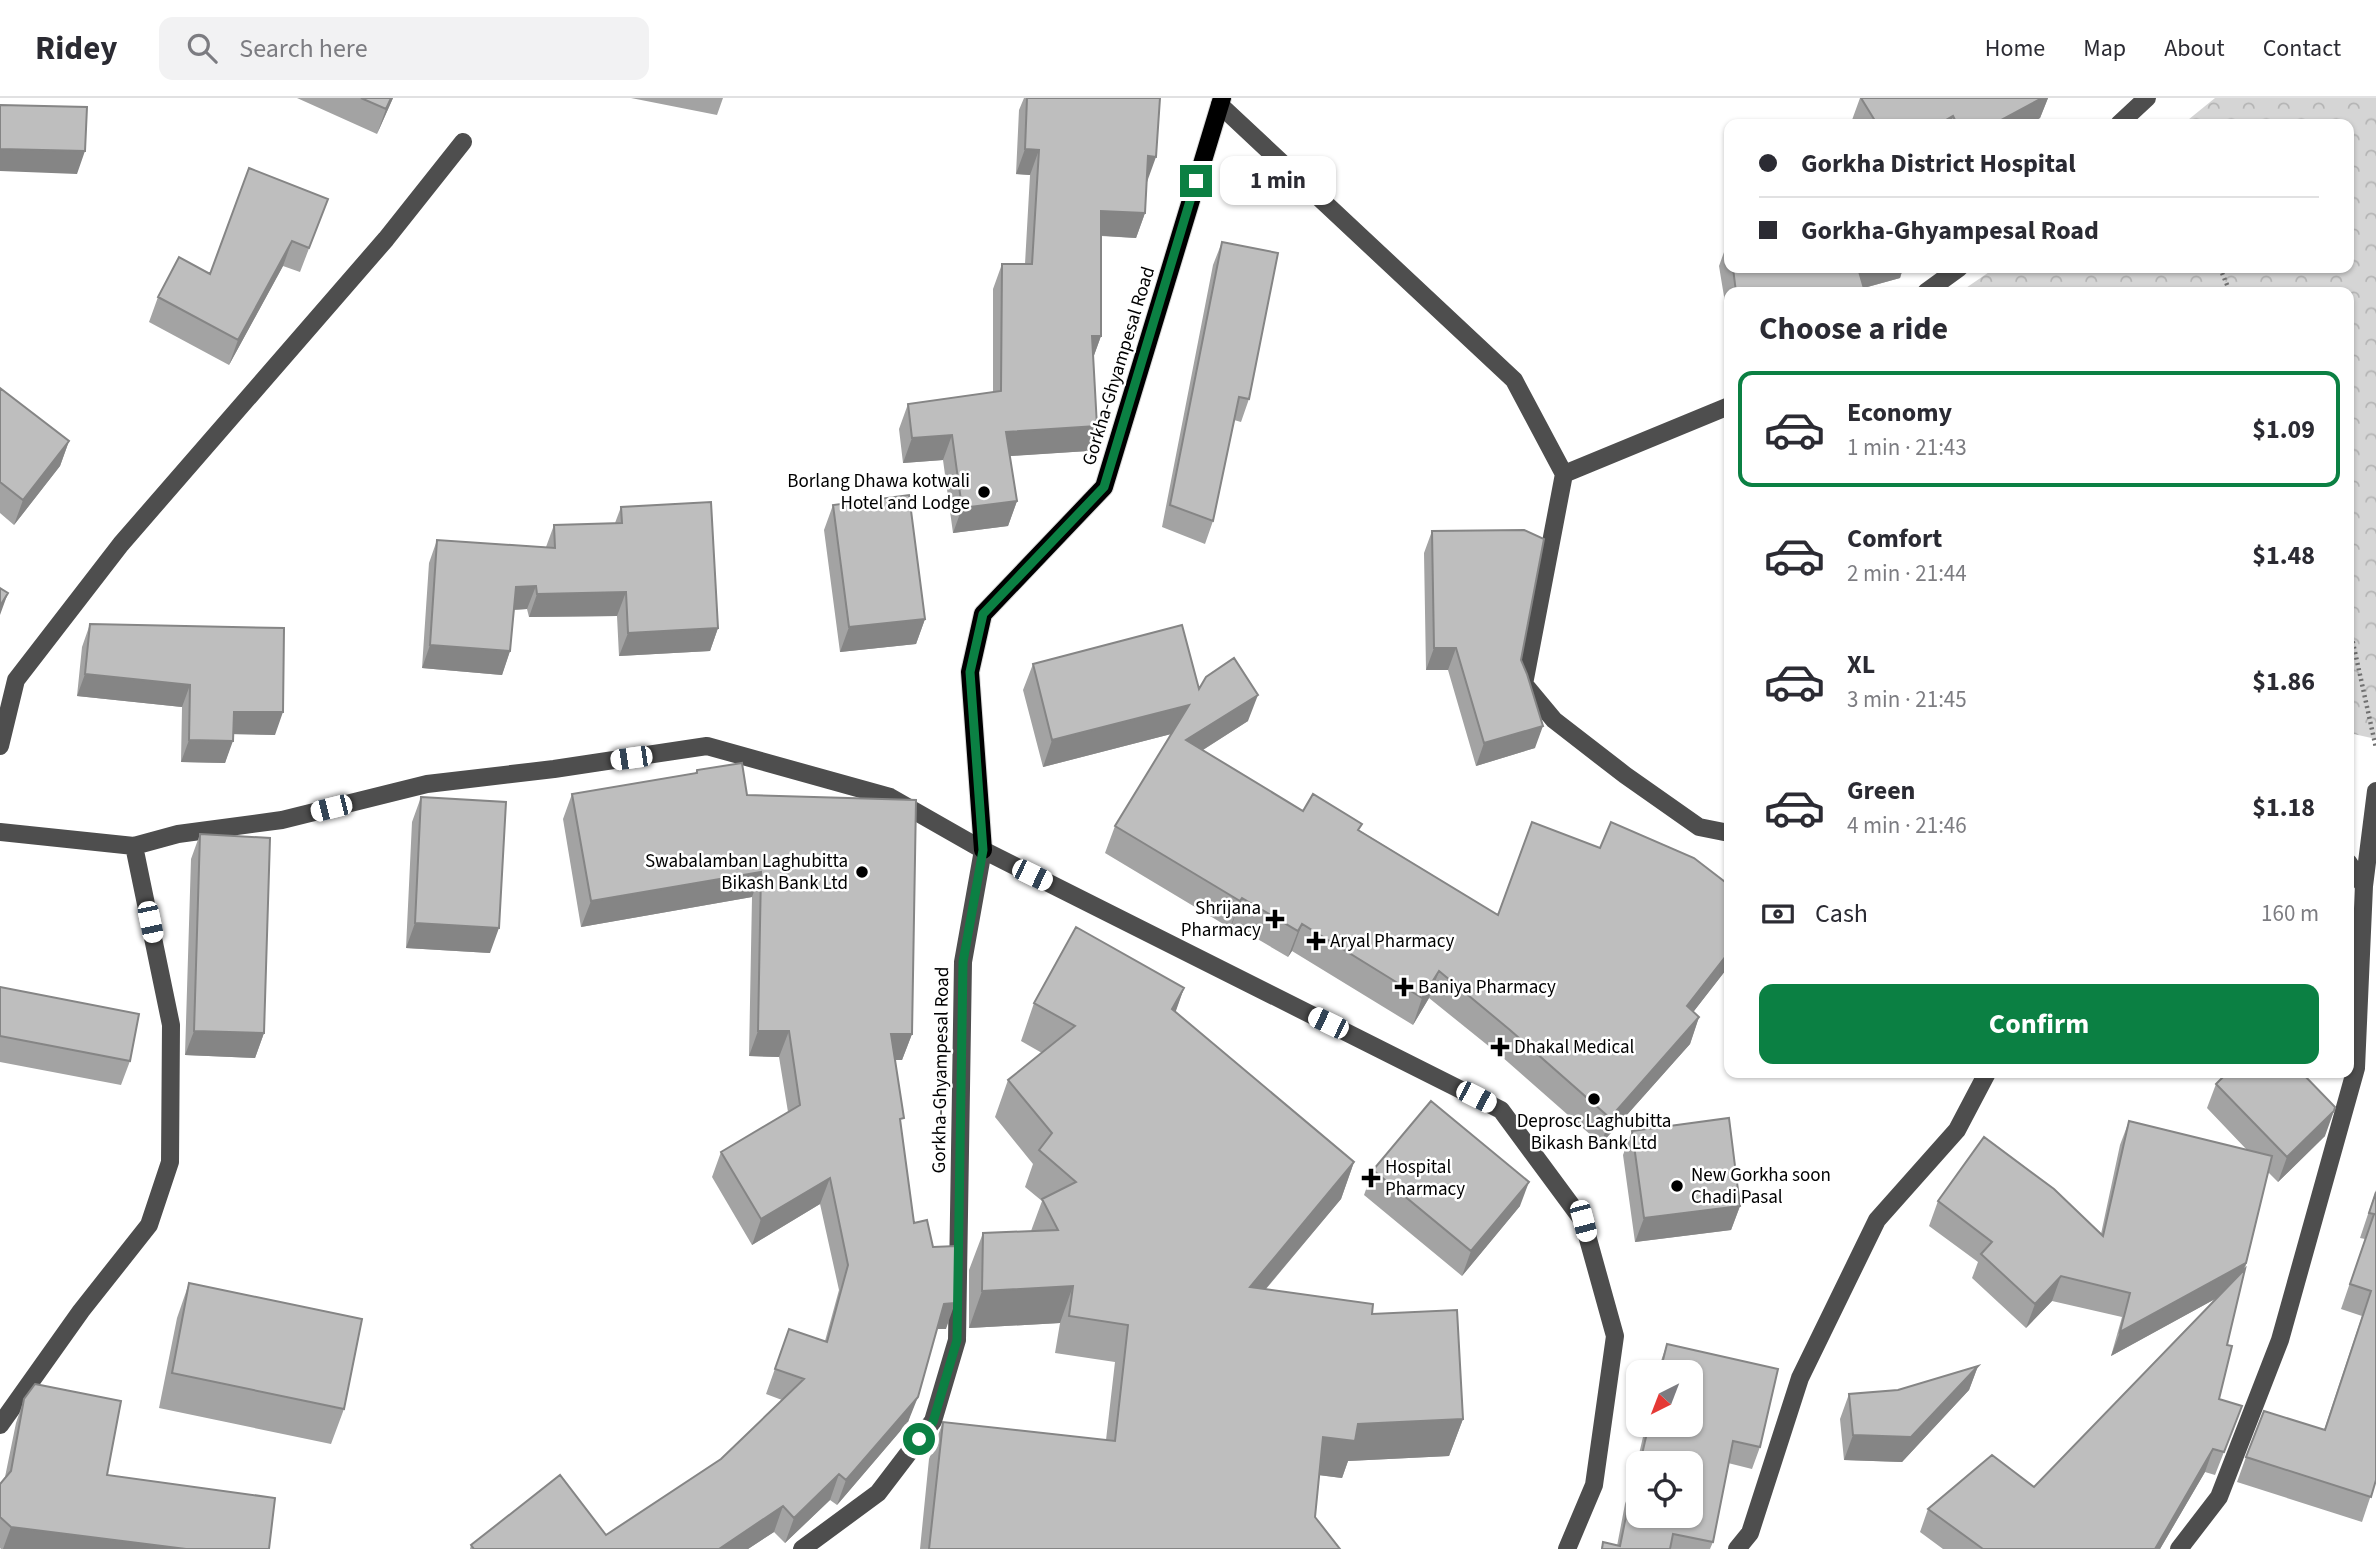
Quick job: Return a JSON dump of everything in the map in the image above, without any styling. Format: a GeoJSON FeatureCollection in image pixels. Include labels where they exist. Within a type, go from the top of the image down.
{"type":"FeatureCollection","features":[{"type":"Feature","properties":{"kind":"main road","name":"Gorkha-Ghyampesal Road"},"geometry":{"type":"LineString","coordinates":[[983,850],[970,672],[983,614],[1104,487],[1221,101]]}},
{"type":"Feature","properties":{"kind":"street"},"geometry":{"type":"LineString","coordinates":[[2124,119],[2147,98]]}},
{"type":"Feature","properties":{"kind":"street"},"geometry":{"type":"LineString","coordinates":[[1221,101],[1514,380],[1563,474],[1524,684],[1554,720],[1625,775],[1699,827],[1724,832]]}},
{"type":"Feature","properties":{"kind":"street"},"geometry":{"type":"LineString","coordinates":[[0,746],[16,680],[121,544],[386,239],[463,142]]}},
{"type":"Feature","properties":{"kind":"street"},"geometry":{"type":"LineString","coordinates":[[1933,287],[1952,273]]}},
{"type":"Feature","properties":{"kind":"street"},"geometry":{"type":"LineString","coordinates":[[1563,474],[1724,408]]}},
{"type":"Feature","properties":{"kind":"street"},"geometry":{"type":"LineString","coordinates":[[0,832],[134,846],[178,834],[282,820],[428,784],[554,769],[707,746],[890,797],[983,850],[1501,1110],[1583,1221],[1615,1336],[1594,1485],[1567,1549]]}},
{"type":"Feature","properties":{"kind":"street"},"geometry":{"type":"LineString","coordinates":[[2354,1075],[2364,886],[2376,791]]}},
{"type":"Feature","properties":{"kind":"street"},"geometry":{"type":"LineString","coordinates":[[0,1425],[81,1311],[149,1225],[170,1162],[171,1025],[134,846]]}},
{"type":"Feature","properties":{"kind":"street","name":"Gorkha-Ghyampesal Road"},"geometry":{"type":"LineString","coordinates":[[802,1549],[878,1493],[933,1422],[957,1340],[963,962],[983,850]]}},
{"type":"Feature","properties":{"kind":"street"},"geometry":{"type":"LineString","coordinates":[[2354,871],[2364,886]]}},
{"type":"Feature","properties":{"kind":"street"},"geometry":{"type":"LineString","coordinates":[[1737,1549],[1750,1533],[1800,1378],[1877,1220],[1956,1130],[1984,1078]]}},
{"type":"Feature","properties":{"kind":"street"},"geometry":{"type":"LineString","coordinates":[[2179,1549],[2219,1497],[2280,1339],[2353,1078]]}},
{"type":"Feature","properties":{"kind":"path"},"geometry":{"type":"LineString","coordinates":[[2354,647],[2376,748]]}},
{"type":"Feature","properties":{"kind":"green space"},"geometry":{"type":"Polygon","coordinates":[[[2215,98],[2376,98],[2376,739],[2354,734],[2354,287],[1967,287],[1988,273],[2354,273],[2354,119],[2189,119],[2215,98]]]}},
{"type":"Feature","properties":{"kind":"building"},"geometry":{"type":"Polygon","coordinates":[[[361,98],[391,98],[386,109],[361,98]]]}},
{"type":"Feature","properties":{"kind":"building"},"geometry":{"type":"Polygon","coordinates":[[[1027,98],[1160,98],[1156,157],[1148,156],[1145,213],[1101,211],[1101,336],[1092,336],[1097,426],[1006,432],[1017,501],[962,508],[952,435],[912,438],[908,404],[1001,391],[1002,264],[1032,264],[1039,150],[1025,149],[1027,98]]]}},
{"type":"Feature","properties":{"kind":"building"},"geometry":{"type":"Polygon","coordinates":[[[1861,98],[2042,98],[2003,119],[1954,119],[1953,116],[1948,119],[1874,119],[1861,98]]]}},
{"type":"Feature","properties":{"kind":"building"},"geometry":{"type":"Polygon","coordinates":[[[0,105],[87,107],[85,151],[0,149],[0,105]]]}},
{"type":"Feature","properties":{"kind":"building"},"geometry":{"type":"Polygon","coordinates":[[[249,168],[328,199],[309,248],[292,241],[238,340],[158,297],[179,257],[210,274],[249,168]]]}},
{"type":"Feature","properties":{"kind":"building"},"geometry":{"type":"Polygon","coordinates":[[[1222,242],[1278,253],[1249,399],[1239,397],[1213,521],[1170,505],[1222,242]]]}},
{"type":"Feature","properties":{"kind":"building"},"geometry":{"type":"Polygon","coordinates":[[[1734,273],[1859,273],[1864,287],[1735,287],[1734,273]]]}},
{"type":"Feature","properties":{"kind":"building"},"geometry":{"type":"Polygon","coordinates":[[[0,388],[69,441],[23,500],[0,482],[0,388]]]}},
{"type":"Feature","properties":{"kind":"building"},"geometry":{"type":"Polygon","coordinates":[[[909,495],[925,619],[849,627],[833,505],[909,495]]]}},
{"type":"Feature","properties":{"kind":"building"},"geometry":{"type":"Polygon","coordinates":[[[711,502],[718,628],[628,633],[626,592],[537,594],[536,586],[516,587],[510,651],[430,645],[437,540],[555,548],[554,525],[622,523],[621,507],[711,502]]]}},
{"type":"Feature","properties":{"kind":"building"},"geometry":{"type":"Polygon","coordinates":[[[1524,530],[1544,539],[1521,660],[1543,726],[1484,743],[1456,648],[1434,648],[1432,531],[1524,530]]]}},
{"type":"Feature","properties":{"kind":"building"},"geometry":{"type":"Polygon","coordinates":[[[0,588],[8,593],[0,606],[0,588]]]}},
{"type":"Feature","properties":{"kind":"building"},"geometry":{"type":"Polygon","coordinates":[[[90,624],[284,628],[283,712],[234,712],[233,741],[189,740],[190,685],[85,674],[90,624]]]}},
{"type":"Feature","properties":{"kind":"building"},"geometry":{"type":"Polygon","coordinates":[[[1182,625],[1199,689],[1206,677],[1234,658],[1258,695],[1186,740],[1303,811],[1313,794],[1362,824],[1358,830],[1498,915],[1532,822],[1600,848],[1611,822],[1694,858],[1724,881],[1724,958],[1687,1006],[1699,1017],[1610,1118],[1439,971],[1422,998],[1302,924],[1298,931],[1242,898],[1240,901],[1115,826],[1189,705],[1052,740],[1033,664],[1182,625]]]}},
{"type":"Feature","properties":{"kind":"building"},"geometry":{"type":"Polygon","coordinates":[[[742,763],[747,795],[916,800],[912,1034],[891,1034],[904,1118],[900,1119],[914,1223],[927,1220],[933,1247],[956,1246],[955,1303],[944,1304],[918,1397],[846,1480],[839,1474],[794,1518],[783,1506],[719,1549],[474,1549],[471,1545],[560,1475],[606,1535],[721,1459],[804,1379],[775,1369],[789,1329],[827,1342],[848,1265],[830,1178],[761,1219],[721,1152],[800,1105],[789,1031],[758,1031],[761,872],[591,901],[572,794],[742,763]]]}},
{"type":"Feature","properties":{"kind":"building"},"geometry":{"type":"Polygon","coordinates":[[[421,797],[506,802],[499,928],[415,923],[421,797]]]}},
{"type":"Feature","properties":{"kind":"building"},"geometry":{"type":"Polygon","coordinates":[[[200,834],[270,838],[264,1033],[194,1031],[200,834]]]}},
{"type":"Feature","properties":{"kind":"building"},"geometry":{"type":"Polygon","coordinates":[[[1076,927],[1184,988],[1172,1009],[1354,1162],[1250,1287],[1373,1304],[1372,1314],[1457,1310],[1463,1419],[1358,1424],[1355,1441],[1323,1437],[1315,1517],[1340,1549],[929,1549],[943,1422],[1115,1441],[1128,1325],[1069,1316],[1073,1286],[982,1291],[983,1233],[1058,1230],[1042,1199],[1076,1182],[1039,1150],[1052,1133],[1008,1080],[1075,1026],[1034,1003],[1076,927]]]}},
{"type":"Feature","properties":{"kind":"building"},"geometry":{"type":"Polygon","coordinates":[[[0,987],[139,1014],[130,1061],[0,1036],[0,987]]]}},
{"type":"Feature","properties":{"kind":"building"},"geometry":{"type":"Polygon","coordinates":[[[2222,1078],[2307,1078],[2335,1107],[2287,1157],[2216,1084],[2222,1078]]]}},
{"type":"Feature","properties":{"kind":"building"},"geometry":{"type":"Polygon","coordinates":[[[1431,1101],[1529,1182],[1471,1251],[1373,1170],[1431,1101]]]}},
{"type":"Feature","properties":{"kind":"building"},"geometry":{"type":"Polygon","coordinates":[[[1729,1118],[1740,1206],[1644,1218],[1632,1131],[1729,1118]]]}},
{"type":"Feature","properties":{"kind":"building"},"geometry":{"type":"Polygon","coordinates":[[[2129,1121],[2272,1156],[2246,1263],[2120,1332],[2130,1293],[2061,1276],[2035,1304],[1981,1254],[1992,1242],[1938,1201],[1984,1137],[2054,1189],[2103,1236],[2129,1121]]]}},
{"type":"Feature","properties":{"kind":"building"},"geometry":{"type":"Polygon","coordinates":[[[2376,1192],[2376,1480],[2371,1497],[2246,1457],[2264,1411],[2325,1430],[2371,1291],[2350,1284],[2374,1214],[2369,1213],[2376,1192]]]}},
{"type":"Feature","properties":{"kind":"building"},"geometry":{"type":"Polygon","coordinates":[[[2245,1269],[2227,1345],[2232,1346],[2219,1399],[2242,1406],[2224,1452],[2213,1449],[2155,1549],[1983,1549],[1928,1509],[1992,1455],[2034,1487],[2245,1269]]]}},
{"type":"Feature","properties":{"kind":"building"},"geometry":{"type":"Polygon","coordinates":[[[189,1283],[362,1319],[344,1409],[172,1373],[189,1283]]]}},
{"type":"Feature","properties":{"kind":"building"},"geometry":{"type":"Polygon","coordinates":[[[1667,1344],[1778,1369],[1760,1447],[1733,1441],[1713,1542],[1673,1534],[1670,1549],[1602,1549],[1603,1542],[1620,1546],[1626,1516],[1626,1528],[1703,1528],[1703,1451],[1643,1451],[1646,1437],[1703,1437],[1703,1360],[1663,1360],[1667,1344]]]}},
{"type":"Feature","properties":{"kind":"building"},"geometry":{"type":"Polygon","coordinates":[[[1978,1366],[1911,1437],[1853,1435],[1849,1394],[1898,1390],[1978,1366]]]}},
{"type":"Feature","properties":{"kind":"building"},"geometry":{"type":"Polygon","coordinates":[[[35,1384],[121,1401],[107,1475],[275,1498],[269,1549],[186,1549],[11,1527],[0,1517],[0,1484],[11,1471],[24,1399],[35,1384]]]}},
{"type":"Feature","properties":{"kind":"place","name":"Borlang Dhawa kotwali Hotel and Lodge"},"geometry":{"type":"Point","coordinates":[984,492]}},
{"type":"Feature","properties":{"kind":"place","name":"Swabalamban Laghubitta Bikash Bank Ltd"},"geometry":{"type":"Point","coordinates":[862,872]}},
{"type":"Feature","properties":{"kind":"place","name":"Shrijana Pharmacy"},"geometry":{"type":"Point","coordinates":[1275,919]}},
{"type":"Feature","properties":{"kind":"place","name":"Aryal Pharmacy"},"geometry":{"type":"Point","coordinates":[1316,941]}},
{"type":"Feature","properties":{"kind":"place","name":"Baniya Pharmacy"},"geometry":{"type":"Point","coordinates":[1404,987]}},
{"type":"Feature","properties":{"kind":"place","name":"Dhakal Medical"},"geometry":{"type":"Point","coordinates":[1500,1047]}},
{"type":"Feature","properties":{"kind":"place","name":"Deprosc Laghubitta Bikash Bank Ltd"},"geometry":{"type":"Point","coordinates":[1594,1099]}},
{"type":"Feature","properties":{"kind":"place","name":"Hospital Pharmacy"},"geometry":{"type":"Point","coordinates":[1371,1178]}},
{"type":"Feature","properties":{"kind":"place","name":"New Gorkha soon Chadi Pasal"},"geometry":{"type":"Point","coordinates":[1677,1186]}},
{"type":"Feature","properties":{"kind":"route"},"geometry":{"type":"LineString","coordinates":[[919,1439],[933,1422],[957,1340],[963,962],[983,850],[970,672],[983,614],[1104,487],[1196,181]]}}]}
